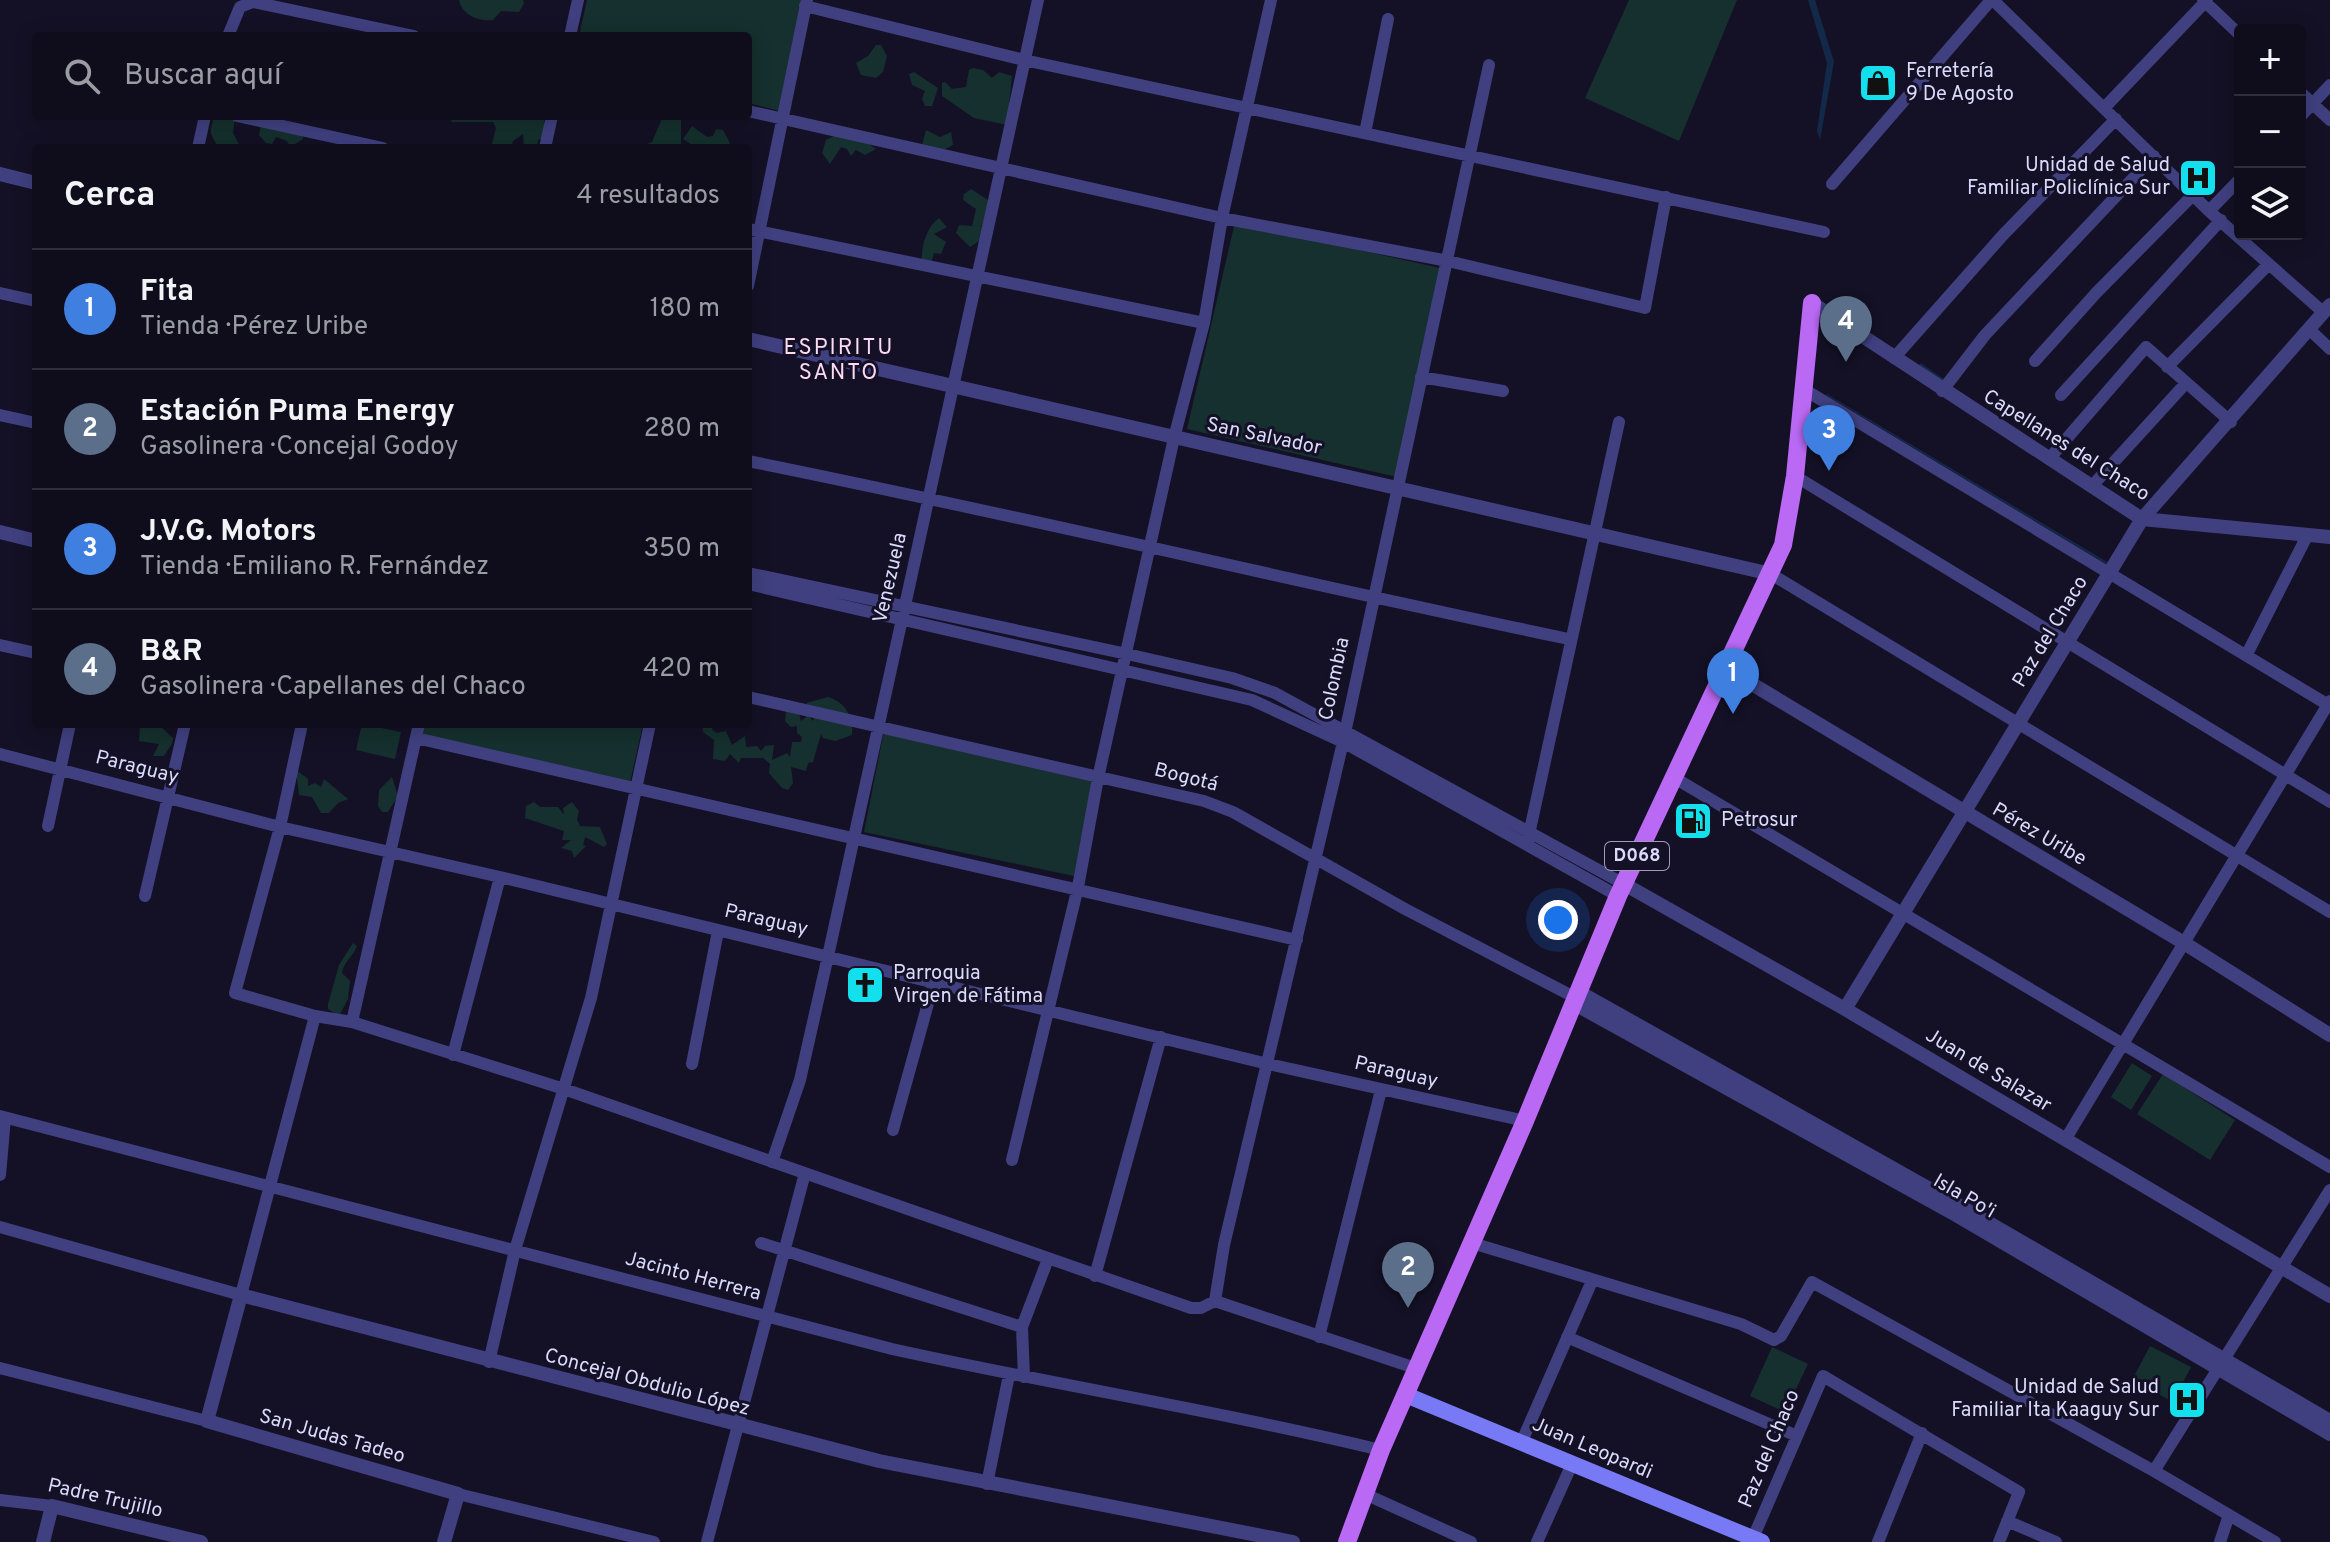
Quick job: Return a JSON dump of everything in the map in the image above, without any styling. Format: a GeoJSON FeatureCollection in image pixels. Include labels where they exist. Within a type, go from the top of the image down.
{"type":"FeatureCollection","features":[{"type":"Feature","properties":{"kind":"main road","name":"D068"},"geometry":{"type":"LineString","coordinates":[[1347,1542],[1381,1450],[1525,1121],[1621,890],[1783,545],[1795,476],[1812,303]]}},
{"type":"Feature","properties":{"kind":"main road","name":"Juan Leopardi"},"geometry":{"type":"LineString","coordinates":[[1406,1395],[1750,1539]]}},
{"type":"Feature","properties":{"kind":"street"},"geometry":{"type":"LineString","coordinates":[[571,32],[578,0]]}},
{"type":"Feature","properties":{"kind":"street","name":"Venezuela"},"geometry":{"type":"LineString","coordinates":[[772,1162],[800,1080],[980,277],[1038,0]]}},
{"type":"Feature","properties":{"kind":"street"},"geometry":{"type":"LineString","coordinates":[[1012,1160],[1045,1011],[1078,887],[1098,778],[1174,438],[1204,323],[1222,218],[1271,0]]}},
{"type":"Feature","properties":{"kind":"street"},"geometry":{"type":"LineString","coordinates":[[1832,184],[1992,0],[2209,211],[2269,264],[2326,308]]}},
{"type":"Feature","properties":{"kind":"street"},"geometry":{"type":"LineString","coordinates":[[2105,107],[2205,1],[2234,29]]}},
{"type":"Feature","properties":{"kind":"street"},"geometry":{"type":"LineString","coordinates":[[230,32],[240,7],[263,3],[396,32]]}},
{"type":"Feature","properties":{"kind":"street"},"geometry":{"type":"LineString","coordinates":[[1204,323],[753,231],[784,119],[806,3],[1024,60],[1824,232]]}},
{"type":"Feature","properties":{"kind":"street"},"geometry":{"type":"LineString","coordinates":[[1365,133],[1388,19]]}},
{"type":"Feature","properties":{"kind":"street","name":"Colombia"},"geometry":{"type":"LineString","coordinates":[[1215,1301],[1224,1245],[1344,736],[1489,65]]}},
{"type":"Feature","properties":{"kind":"street"},"geometry":{"type":"LineString","coordinates":[[2306,111],[2330,85]]}},
{"type":"Feature","properties":{"kind":"street"},"geometry":{"type":"LineString","coordinates":[[2304,96],[2330,120]]}},
{"type":"Feature","properties":{"kind":"street"},"geometry":{"type":"LineString","coordinates":[[752,112],[1222,218],[1448,261],[1645,308],[1666,197]]}},
{"type":"Feature","properties":{"kind":"street"},"geometry":{"type":"LineString","coordinates":[[1894,358],[2003,235],[2116,119]]}},
{"type":"Feature","properties":{"kind":"street"},"geometry":{"type":"LineString","coordinates":[[199,144],[204,120]]}},
{"type":"Feature","properties":{"kind":"street"},"geometry":{"type":"LineString","coordinates":[[255,120],[365,144]]}},
{"type":"Feature","properties":{"kind":"street"},"geometry":{"type":"LineString","coordinates":[[546,144],[551,120]]}},
{"type":"Feature","properties":{"kind":"street"},"geometry":{"type":"LineString","coordinates":[[1942,391],[1985,335],[2154,156]]}},
{"type":"Feature","properties":{"kind":"street"},"geometry":{"type":"LineString","coordinates":[[0,174],[32,182]]}},
{"type":"Feature","properties":{"kind":"street"},"geometry":{"type":"LineString","coordinates":[[2209,211],[2234,185]]}},
{"type":"Feature","properties":{"kind":"street"},"geometry":{"type":"LineString","coordinates":[[2035,361],[2193,195]]}},
{"type":"Feature","properties":{"kind":"street"},"geometry":{"type":"LineString","coordinates":[[2061,395],[2221,220]]}},
{"type":"Feature","properties":{"kind":"street"},"geometry":{"type":"LineString","coordinates":[[2167,367],[2269,264]]}},
{"type":"Feature","properties":{"kind":"street"},"geometry":{"type":"LineString","coordinates":[[0,293],[32,300]]}},
{"type":"Feature","properties":{"kind":"street","name":"Capellanes del Chaco"},"geometry":{"type":"LineString","coordinates":[[1812,303],[1942,391],[2142,519],[2330,537]]}},
{"type":"Feature","properties":{"kind":"street","name":"Paz del Chaco"},"geometry":{"type":"LineString","coordinates":[[1845,1009],[2142,519],[2231,422],[2326,308]]}},
{"type":"Feature","properties":{"kind":"street"},"geometry":{"type":"LineString","coordinates":[[2310,330],[2330,349]]}},
{"type":"Feature","properties":{"kind":"street","name":"San Salvador"},"geometry":{"type":"LineString","coordinates":[[752,340],[1771,574]]}},
{"type":"Feature","properties":{"kind":"street"},"geometry":{"type":"LineString","coordinates":[[2049,459],[2146,347],[2231,422]]}},
{"type":"Feature","properties":{"kind":"street"},"geometry":{"type":"LineString","coordinates":[[1421,377],[1503,391]]}},
{"type":"Feature","properties":{"kind":"street"},"geometry":{"type":"LineString","coordinates":[[2092,486],[2186,383]]}},
{"type":"Feature","properties":{"kind":"street"},"geometry":{"type":"LineString","coordinates":[[1805,390],[2329,704],[2065,1140]]}},
{"type":"Feature","properties":{"kind":"street"},"geometry":{"type":"LineString","coordinates":[[0,415],[32,422]]}},
{"type":"Feature","properties":{"kind":"street"},"geometry":{"type":"LineString","coordinates":[[1528,840],[1569,639],[1619,422]]}},
{"type":"Feature","properties":{"kind":"street"},"geometry":{"type":"LineString","coordinates":[[752,462],[929,497],[1150,549],[1569,639]]}},
{"type":"Feature","properties":{"kind":"street"},"geometry":{"type":"LineString","coordinates":[[1795,476],[2330,802]]}},
{"type":"Feature","properties":{"kind":"street"},"geometry":{"type":"LineString","coordinates":[[0,532],[32,540]]}},
{"type":"Feature","properties":{"kind":"street"},"geometry":{"type":"LineString","coordinates":[[2247,654],[2307,536]]}},
{"type":"Feature","properties":{"kind":"street"},"geometry":{"type":"LineString","coordinates":[[752,574],[793,588],[904,612],[1012,629],[1127,654],[1232,678],[1275,693],[1344,736],[1621,890]]}},
{"type":"Feature","properties":{"kind":"street"},"geometry":{"type":"LineString","coordinates":[[1771,574],[2330,912]]}},
{"type":"Feature","properties":{"kind":"street"},"geometry":{"type":"LineString","coordinates":[[752,584],[793,588]]}},
{"type":"Feature","properties":{"kind":"street"},"geometry":{"type":"LineString","coordinates":[[904,612],[1008,643],[1252,700],[1344,736]]}},
{"type":"Feature","properties":{"kind":"street"},"geometry":{"type":"LineString","coordinates":[[1008,643],[1012,629]]}},
{"type":"Feature","properties":{"kind":"street"},"geometry":{"type":"LineString","coordinates":[[0,645],[32,652]]}},
{"type":"Feature","properties":{"kind":"street","name":"Pérez Uribe"},"geometry":{"type":"LineString","coordinates":[[1727,669],[1964,814],[2184,943],[2330,1035]]}},
{"type":"Feature","properties":{"kind":"street","name":"Bogotá"},"geometry":{"type":"LineString","coordinates":[[752,698],[1204,801],[1233,812],[1576,997]]}},
{"type":"Feature","properties":{"kind":"street"},"geometry":{"type":"LineString","coordinates":[[48,826],[69,728]]}},
{"type":"Feature","properties":{"kind":"street"},"geometry":{"type":"LineString","coordinates":[[145,896],[184,728]]}},
{"type":"Feature","properties":{"kind":"street"},"geometry":{"type":"LineString","coordinates":[[301,728],[280,827],[235,993],[315,1016],[352,1022],[564,1089],[1191,1308],[1201,1308],[1215,1301],[1418,1369]]}},
{"type":"Feature","properties":{"kind":"street"},"geometry":{"type":"LineString","coordinates":[[352,1022],[418,728]]}},
{"type":"Feature","properties":{"kind":"street"},"geometry":{"type":"LineString","coordinates":[[489,1362],[515,1250],[591,998],[649,728]]}},
{"type":"Feature","properties":{"kind":"street"},"geometry":{"type":"LineString","coordinates":[[416,738],[854,841],[1078,887],[1297,940]]}},
{"type":"Feature","properties":{"kind":"street","name":"Paraguay"},"geometry":{"type":"LineString","coordinates":[[0,754],[169,795],[280,827],[500,877],[1268,1064],[1525,1121]]}},
{"type":"Feature","properties":{"kind":"street"},"geometry":{"type":"LineString","coordinates":[[1673,777],[2330,1167]]}},
{"type":"Feature","properties":{"kind":"street"},"geometry":{"type":"LineString","coordinates":[[453,1055],[500,877]]}},
{"type":"Feature","properties":{"kind":"street","name":"Juan de Salazar"},"geometry":{"type":"LineString","coordinates":[[1621,890],[1845,1009],[2330,1296]]}},
{"type":"Feature","properties":{"kind":"street"},"geometry":{"type":"LineString","coordinates":[[692,1064],[718,931]]}},
{"type":"Feature","properties":{"kind":"street"},"geometry":{"type":"LineString","coordinates":[[893,1130],[934,982]]}},
{"type":"Feature","properties":{"kind":"street","name":"Isla Po'i"},"geometry":{"type":"LineString","coordinates":[[1576,997],[1960,1206],[2220,1363],[2330,1434]]}},
{"type":"Feature","properties":{"kind":"street"},"geometry":{"type":"LineString","coordinates":[[207,1421],[315,1016]]}},
{"type":"Feature","properties":{"kind":"street"},"geometry":{"type":"LineString","coordinates":[[1095,1276],[1161,1037]]}},
{"type":"Feature","properties":{"kind":"street"},"geometry":{"type":"LineString","coordinates":[[1319,1337],[1381,1090]]}},
{"type":"Feature","properties":{"kind":"street"},"geometry":{"type":"LineString","coordinates":[[0,1175],[3,1117]]}},
{"type":"Feature","properties":{"kind":"street","name":"Jacinto Herrera"},"geometry":{"type":"LineString","coordinates":[[3,1117],[768,1318],[1009,1375],[1259,1420],[1381,1450]]}},
{"type":"Feature","properties":{"kind":"street"},"geometry":{"type":"LineString","coordinates":[[707,1542],[805,1173]]}},
{"type":"Feature","properties":{"kind":"street"},"geometry":{"type":"LineString","coordinates":[[2154,1471],[2330,1190]]}},
{"type":"Feature","properties":{"kind":"street","name":"Concejal Obdulio López"},"geometry":{"type":"LineString","coordinates":[[0,1227],[241,1295],[736,1427],[987,1484],[1293,1542]]}},
{"type":"Feature","properties":{"kind":"street"},"geometry":{"type":"LineString","coordinates":[[761,1243],[1022,1327]]}},
{"type":"Feature","properties":{"kind":"street"},"geometry":{"type":"LineString","coordinates":[[1472,1243],[1741,1324],[1774,1340],[1781,1336],[1812,1282],[2154,1471],[2275,1542]]}},
{"type":"Feature","properties":{"kind":"street"},"geometry":{"type":"LineString","coordinates":[[1024,1377],[1022,1327],[1048,1259]]}},
{"type":"Feature","properties":{"kind":"street"},"geometry":{"type":"LineString","coordinates":[[1522,1441],[1592,1281]]}},
{"type":"Feature","properties":{"kind":"street"},"geometry":{"type":"LineString","coordinates":[[1567,1337],[1797,1436]]}},
{"type":"Feature","properties":{"kind":"street","name":"Isla Po'i"},"geometry":{"type":"LineString","coordinates":[[2220,1363],[2330,1421]]}},
{"type":"Feature","properties":{"kind":"street","name":"San Judas Tadeo"},"geometry":{"type":"LineString","coordinates":[[0,1368],[207,1421],[458,1494],[654,1542]]}},
{"type":"Feature","properties":{"kind":"street"},"geometry":{"type":"LineString","coordinates":[[987,1484],[1009,1375]]}},
{"type":"Feature","properties":{"kind":"street","name":"Paz del Chaco"},"geometry":{"type":"LineString","coordinates":[[1750,1539],[1823,1376],[1922,1433]]}},
{"type":"Feature","properties":{"kind":"street"},"geometry":{"type":"LineString","coordinates":[[1878,1542],[1922,1433],[2019,1492],[1999,1542]]}},
{"type":"Feature","properties":{"kind":"street"},"geometry":{"type":"LineString","coordinates":[[1537,1542],[1572,1464]]}},
{"type":"Feature","properties":{"kind":"street"},"geometry":{"type":"LineString","coordinates":[[444,1542],[458,1494]]}},
{"type":"Feature","properties":{"kind":"street"},"geometry":{"type":"LineString","coordinates":[[1365,1494],[1471,1542]]}},
{"type":"Feature","properties":{"kind":"street","name":"Padre Trujillo"},"geometry":{"type":"LineString","coordinates":[[0,1500],[52,1506],[192,1541]]}},
{"type":"Feature","properties":{"kind":"street"},"geometry":{"type":"LineString","coordinates":[[43,1542],[52,1506]]}},
{"type":"Feature","properties":{"kind":"street"},"geometry":{"type":"LineString","coordinates":[[2220,1542],[2229,1515]]}},
{"type":"Feature","properties":{"kind":"street"},"geometry":{"type":"LineString","coordinates":[[2007,1521],[2056,1542]]}},
{"type":"Feature","properties":{"kind":"green space"},"geometry":{"type":"Polygon","coordinates":[[[459,0],[523,0],[524,3],[519,12],[501,11],[493,20],[488,20],[477,19],[467,13],[459,0]]]}},
{"type":"Feature","properties":{"kind":"green space"},"geometry":{"type":"Polygon","coordinates":[[[587,0],[806,0],[788,113],[752,104],[752,32],[580,32],[587,0]]]}},
{"type":"Feature","properties":{"kind":"green space"},"geometry":{"type":"Polygon","coordinates":[[[1629,0],[1737,0],[1679,141],[1585,98],[1629,0]]]}},
{"type":"Feature","properties":{"kind":"green space"},"geometry":{"type":"Polygon","coordinates":[[[876,45],[881,45],[887,56],[883,72],[876,78],[861,75],[856,63],[868,56],[876,45]]]}},
{"type":"Feature","properties":{"kind":"green space"},"geometry":{"type":"Polygon","coordinates":[[[969,70],[983,70],[992,78],[999,72],[1012,76],[1007,125],[974,118],[942,96],[942,83],[945,82],[952,89],[966,87],[969,70]]]}},
{"type":"Feature","properties":{"kind":"green space"},"geometry":{"type":"Polygon","coordinates":[[[914,72],[938,88],[932,106],[925,106],[922,99],[925,91],[912,85],[909,74],[914,72]]]}},
{"type":"Feature","properties":{"kind":"green space"},"geometry":{"type":"Polygon","coordinates":[[[213,120],[235,120],[233,133],[239,144],[216,144],[211,131],[213,120]]]}},
{"type":"Feature","properties":{"kind":"green space"},"geometry":{"type":"Polygon","coordinates":[[[261,120],[280,120],[304,134],[303,139],[295,144],[276,137],[272,144],[266,143],[259,135],[261,120]]]}},
{"type":"Feature","properties":{"kind":"green space"},"geometry":{"type":"Polygon","coordinates":[[[450,120],[544,120],[544,138],[538,140],[538,144],[524,144],[523,134],[512,144],[492,144],[496,128],[493,122],[450,120]]]}},
{"type":"Feature","properties":{"kind":"green space"},"geometry":{"type":"Polygon","coordinates":[[[661,120],[681,120],[681,144],[647,144],[652,142],[661,120]]]}},
{"type":"Feature","properties":{"kind":"green space"},"geometry":{"type":"Polygon","coordinates":[[[692,126],[707,137],[713,136],[716,129],[723,130],[730,143],[691,144],[683,139],[692,126]]]}},
{"type":"Feature","properties":{"kind":"green space"},"geometry":{"type":"Polygon","coordinates":[[[926,130],[940,137],[951,132],[953,145],[944,150],[922,145],[926,130]]]}},
{"type":"Feature","properties":{"kind":"green space"},"geometry":{"type":"Polygon","coordinates":[[[834,136],[866,142],[876,149],[865,155],[856,150],[851,156],[847,149],[841,147],[830,164],[822,153],[826,140],[834,136]]]}},
{"type":"Feature","properties":{"kind":"green space"},"geometry":{"type":"Polygon","coordinates":[[[971,189],[991,202],[984,225],[980,226],[984,227],[979,241],[970,247],[956,233],[959,225],[972,226],[976,209],[963,200],[964,194],[971,189]]]}},
{"type":"Feature","properties":{"kind":"green space"},"geometry":{"type":"Polygon","coordinates":[[[939,218],[947,227],[934,234],[946,242],[941,254],[934,253],[931,263],[922,260],[923,249],[928,231],[939,218]]]}},
{"type":"Feature","properties":{"kind":"green space"},"geometry":{"type":"Polygon","coordinates":[[[1235,222],[1440,268],[1397,477],[1187,429],[1235,222]]]}},
{"type":"Feature","properties":{"kind":"green space"},"geometry":{"type":"Polygon","coordinates":[[[828,697],[839,703],[847,711],[852,735],[835,741],[823,738],[821,734],[813,762],[808,763],[806,771],[791,767],[793,783],[788,790],[782,788],[769,773],[770,764],[763,758],[741,758],[739,763],[730,754],[725,761],[713,759],[714,740],[703,732],[702,728],[712,728],[717,733],[726,731],[732,745],[745,736],[746,747],[757,746],[761,751],[765,746],[774,745],[772,760],[787,753],[790,757],[792,742],[801,742],[802,737],[797,733],[797,726],[791,727],[785,721],[786,711],[798,710],[801,721],[808,715],[813,721],[815,715],[806,703],[828,697]]]}},
{"type":"Feature","properties":{"kind":"green space"},"geometry":{"type":"Polygon","coordinates":[[[140,728],[162,728],[173,738],[164,756],[153,756],[159,744],[139,741],[140,728]]]}},
{"type":"Feature","properties":{"kind":"green space"},"geometry":{"type":"Polygon","coordinates":[[[361,728],[401,732],[395,759],[356,750],[361,728]]]}},
{"type":"Feature","properties":{"kind":"green space"},"geometry":{"type":"Polygon","coordinates":[[[421,728],[642,728],[630,783],[420,736],[421,728]]]}},
{"type":"Feature","properties":{"kind":"green space"},"geometry":{"type":"Polygon","coordinates":[[[884,731],[1093,776],[1074,876],[864,832],[884,731]]]}},
{"type":"Feature","properties":{"kind":"green space"},"geometry":{"type":"Polygon","coordinates":[[[296,770],[308,779],[308,786],[315,783],[321,787],[324,779],[348,799],[338,803],[329,813],[321,813],[312,797],[299,795],[296,770]]]}},
{"type":"Feature","properties":{"kind":"green space"},"geometry":{"type":"Polygon","coordinates":[[[392,777],[398,796],[388,812],[382,812],[378,806],[379,790],[392,777]]]}},
{"type":"Feature","properties":{"kind":"green space"},"geometry":{"type":"Polygon","coordinates":[[[534,802],[540,807],[558,807],[564,815],[563,808],[572,802],[579,811],[577,819],[580,826],[600,827],[607,844],[604,847],[585,837],[583,845],[586,846],[574,858],[572,851],[561,848],[571,840],[562,840],[564,831],[525,818],[526,806],[534,802]]]}},
{"type":"Feature","properties":{"kind":"green space"},"geometry":{"type":"Polygon","coordinates":[[[353,943],[357,946],[342,973],[350,981],[348,999],[339,1016],[328,1009],[328,1004],[339,965],[353,943]]]}},
{"type":"Feature","properties":{"kind":"green space"},"geometry":{"type":"Polygon","coordinates":[[[2132,1063],[2152,1076],[2131,1110],[2111,1097],[2132,1063]]]}},
{"type":"Feature","properties":{"kind":"green space"},"geometry":{"type":"Polygon","coordinates":[[[2163,1074],[2235,1120],[2210,1160],[2137,1114],[2163,1074]]]}},
{"type":"Feature","properties":{"kind":"green space"},"geometry":{"type":"Polygon","coordinates":[[[2150,1346],[2191,1367],[2173,1402],[2132,1380],[2150,1346]]]}},
{"type":"Feature","properties":{"kind":"green space"},"geometry":{"type":"Polygon","coordinates":[[[1772,1347],[1808,1364],[1785,1412],[1750,1396],[1772,1347]]]}},
{"type":"Feature","properties":{"kind":"water"},"geometry":{"type":"Polygon","coordinates":[[[1808,0],[1815,0],[1834,62],[1820,140],[1817,131],[1827,63],[1808,0]]]}},
{"type":"Feature","properties":{"kind":"water"},"geometry":{"type":"Polygon","coordinates":[[[1826,395],[2107,562],[2106,564],[1826,395]]]}},
{"type":"Feature","properties":{"kind":"waterway"},"geometry":{"type":"LineString","coordinates":[[1921,365],[1944,381]]}},
{"type":"Feature","properties":{"kind":"place","name":"Ferretería 9 De Agosto"},"geometry":{"type":"Point","coordinates":[1878,83]}},
{"type":"Feature","properties":{"kind":"place","name":"Unidad de Salud Familiar Policlínica Sur"},"geometry":{"type":"Point","coordinates":[2198,178]}},
{"type":"Feature","properties":{"kind":"place","name":"B&R"},"geometry":{"type":"Point","coordinates":[1846,362]}},
{"type":"Feature","properties":{"kind":"place","name":"J.V.G. Motors"},"geometry":{"type":"Point","coordinates":[1829,471]}},
{"type":"Feature","properties":{"kind":"place","name":"Fita"},"geometry":{"type":"Point","coordinates":[1733,714]}},
{"type":"Feature","properties":{"kind":"place","name":"Petrosur"},"geometry":{"type":"Point","coordinates":[1693,821]}},
{"type":"Feature","properties":{"kind":"place","name":"Parroquia Virgen de Fátima"},"geometry":{"type":"Point","coordinates":[865,985]}},
{"type":"Feature","properties":{"kind":"place","name":"Estación Puma Energy"},"geometry":{"type":"Point","coordinates":[1408,1308]}},
{"type":"Feature","properties":{"kind":"place","name":"Unidad de Salud Familiar Ita Kaaguy Sur"},"geometry":{"type":"Point","coordinates":[2187,1400]}},
{"type":"Feature","properties":{"kind":"district","name":"ESPIRITU SANTO"},"geometry":{"type":"Point","coordinates":[839,360]}}]}
